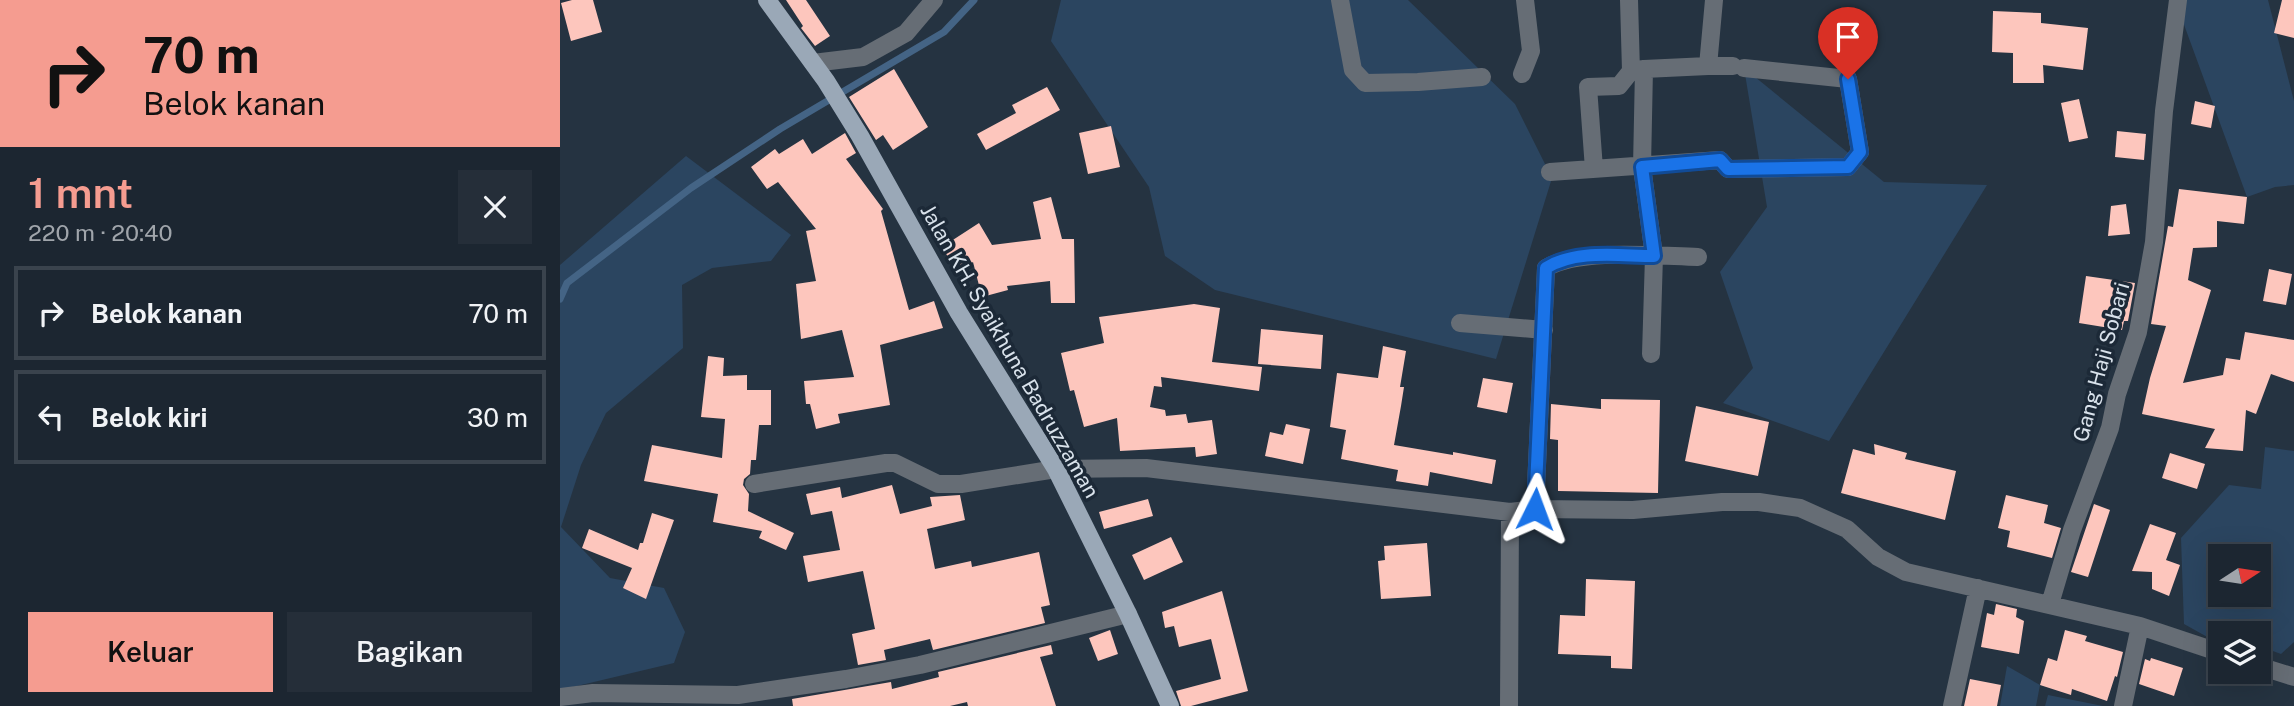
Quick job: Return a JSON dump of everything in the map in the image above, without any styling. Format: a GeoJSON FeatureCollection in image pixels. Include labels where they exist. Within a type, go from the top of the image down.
{"type":"FeatureCollection","features":[{"type":"Feature","properties":{"kind":"main road","name":"Jalan KH. Syaikhuna Badruzzaman"},"geometry":{"type":"LineString","coordinates":[[767,0],[826,81],[860,135],[959,313],[1056,469],[1170,706]]}},
{"type":"Feature","properties":{"kind":"street"},"geometry":{"type":"LineString","coordinates":[[813,64],[863,57],[906,33],[934,0]]}},
{"type":"Feature","properties":{"kind":"street"},"geometry":{"type":"LineString","coordinates":[[1340,0],[1353,70],[1365,83],[1482,77]]}},
{"type":"Feature","properties":{"kind":"street"},"geometry":{"type":"LineString","coordinates":[[1522,74],[1531,51],[1525,0]]}},
{"type":"Feature","properties":{"kind":"street"},"geometry":{"type":"LineString","coordinates":[[1629,0],[1638,70],[1642,167],[1654,256],[1651,354]]}},
{"type":"Feature","properties":{"kind":"street"},"geometry":{"type":"LineString","coordinates":[[1708,66],[1714,0]]}},
{"type":"Feature","properties":{"kind":"street","name":"Gang Haji Sobari"},"geometry":{"type":"LineString","coordinates":[[2050,604],[2072,530],[2110,428],[2117,394],[2138,332],[2154,242],[2164,111],[2178,0]]}},
{"type":"Feature","properties":{"kind":"street"},"geometry":{"type":"LineString","coordinates":[[1550,172],[1642,167],[1720,160],[1728,169],[1848,167],[1860,152],[1848,79],[1708,66],[1638,70],[1619,86],[1588,86],[1594,169]]}},
{"type":"Feature","properties":{"kind":"street"},"geometry":{"type":"LineString","coordinates":[[1535,509],[1546,268],[1557,261],[1585,256],[1699,257]]}},
{"type":"Feature","properties":{"kind":"street"},"geometry":{"type":"LineString","coordinates":[[1460,323],[1544,330]]}},
{"type":"Feature","properties":{"kind":"street"},"geometry":{"type":"LineString","coordinates":[[754,484],[895,463],[938,484],[961,484],[1056,469],[1146,468],[1510,512],[1535,509],[1633,510],[1722,502],[1759,502],[1800,508],[1847,529],[1878,557],[1906,572],[2140,626],[2208,649]]}},
{"type":"Feature","properties":{"kind":"street"},"geometry":{"type":"LineString","coordinates":[[1509,706],[1510,512]]}},
{"type":"Feature","properties":{"kind":"street"},"geometry":{"type":"LineString","coordinates":[[1952,706],[1978,588]]}},
{"type":"Feature","properties":{"kind":"street"},"geometry":{"type":"LineString","coordinates":[[560,697],[593,693],[738,695],[919,665],[1128,614]]}},
{"type":"Feature","properties":{"kind":"street"},"geometry":{"type":"LineString","coordinates":[[2123,706],[2140,626]]}},
{"type":"Feature","properties":{"kind":"street"},"geometry":{"type":"LineString","coordinates":[[2271,670],[2294,677]]}},
{"type":"Feature","properties":{"kind":"shaded area"},"geometry":{"type":"Polygon","coordinates":[[[1061,0],[1408,0],[1515,104],[1552,178],[1496,359],[1215,290],[1165,256],[1149,187],[1051,41],[1061,0]]]}},
{"type":"Feature","properties":{"kind":"shaded area"},"geometry":{"type":"Polygon","coordinates":[[[2175,0],[2268,0],[2294,101],[2294,185],[2275,187],[2247,197],[2175,0]]]}},
{"type":"Feature","properties":{"kind":"shaded area"},"geometry":{"type":"Polygon","coordinates":[[[1744,68],[1884,182],[1987,185],[1829,441],[1723,403],[1753,368],[1720,272],[1767,207],[1744,68]]]}},
{"type":"Feature","properties":{"kind":"shaded area"},"geometry":{"type":"Polygon","coordinates":[[[686,156],[791,235],[771,261],[712,268],[682,285],[683,348],[606,413],[581,465],[561,527],[610,578],[664,588],[685,632],[674,663],[560,690],[560,265],[686,156]]]}},
{"type":"Feature","properties":{"kind":"shaded area"},"geometry":{"type":"Polygon","coordinates":[[[2265,447],[2294,451],[2294,642],[2281,654],[2271,650],[2271,621],[2208,621],[2208,637],[2184,624],[2181,538],[2229,485],[2261,489],[2265,447]]]}},
{"type":"Feature","properties":{"kind":"shaded area"},"geometry":{"type":"Polygon","coordinates":[[[2007,666],[2040,685],[2036,706],[2000,706],[2007,666]]]}},
{"type":"Feature","properties":{"kind":"shaded area"},"geometry":{"type":"Polygon","coordinates":[[[2048,695],[2103,706],[2045,706],[2048,695]]]}},
{"type":"Feature","properties":{"kind":"building"},"geometry":{"type":"Polygon","coordinates":[[[593,0],[602,32],[571,41],[561,3],[593,0]]]}},
{"type":"Feature","properties":{"kind":"building"},"geometry":{"type":"Polygon","coordinates":[[[786,0],[806,0],[830,36],[815,46],[801,28],[803,26],[786,0]]]}},
{"type":"Feature","properties":{"kind":"building"},"geometry":{"type":"Polygon","coordinates":[[[2282,0],[2294,0],[2294,38],[2274,33],[2282,0]]]}},
{"type":"Feature","properties":{"kind":"building"},"geometry":{"type":"Polygon","coordinates":[[[1993,11],[2041,13],[2041,23],[2088,28],[2083,70],[2043,65],[2044,83],[2013,83],[2013,53],[1992,52],[1993,11]]]}},
{"type":"Feature","properties":{"kind":"building"},"geometry":{"type":"Polygon","coordinates":[[[894,69],[928,127],[893,150],[883,135],[876,140],[849,97],[894,69]]]}},
{"type":"Feature","properties":{"kind":"building"},"geometry":{"type":"Polygon","coordinates":[[[1047,87],[1060,110],[986,150],[977,134],[1016,113],[1012,105],[1047,87]]]}},
{"type":"Feature","properties":{"kind":"building"},"geometry":{"type":"Polygon","coordinates":[[[2079,99],[2088,138],[2069,142],[2061,103],[2079,99]]]}},
{"type":"Feature","properties":{"kind":"building"},"geometry":{"type":"Polygon","coordinates":[[[2195,101],[2215,106],[2211,128],[2191,124],[2195,101]]]}},
{"type":"Feature","properties":{"kind":"building"},"geometry":{"type":"Polygon","coordinates":[[[1111,126],[1120,167],[1088,174],[1079,133],[1111,126]]]}},
{"type":"Feature","properties":{"kind":"building"},"geometry":{"type":"Polygon","coordinates":[[[2117,131],[2146,134],[2144,160],[2115,157],[2117,131]]]}},
{"type":"Feature","properties":{"kind":"building"},"geometry":{"type":"Polygon","coordinates":[[[845,133],[856,153],[846,159],[883,209],[881,211],[909,310],[934,301],[943,328],[880,345],[890,405],[838,414],[840,423],[816,429],[810,404],[806,404],[804,381],[854,377],[842,330],[801,339],[796,284],[816,281],[806,231],[816,229],[778,182],[767,189],[751,167],[775,149],[779,154],[803,139],[812,154],[845,133]]]}},
{"type":"Feature","properties":{"kind":"building"},"geometry":{"type":"Polygon","coordinates":[[[2179,189],[2247,197],[2244,224],[2217,221],[2217,247],[2193,248],[2188,280],[2211,290],[2183,383],[2223,375],[2226,358],[2240,360],[2245,332],[2294,340],[2294,382],[2271,374],[2256,414],[2246,410],[2243,451],[2205,448],[2215,429],[2142,414],[2166,326],[2151,324],[2168,226],[2173,227],[2179,189]]]}},
{"type":"Feature","properties":{"kind":"building"},"geometry":{"type":"Polygon","coordinates":[[[1051,197],[1062,239],[1074,239],[1075,303],[1051,303],[1050,281],[1007,286],[1008,290],[982,297],[973,262],[957,272],[942,247],[979,223],[992,245],[1041,239],[1033,202],[1051,197]]]}},
{"type":"Feature","properties":{"kind":"building"},"geometry":{"type":"Polygon","coordinates":[[[2126,204],[2130,234],[2108,236],[2111,206],[2126,204]]]}},
{"type":"Feature","properties":{"kind":"building"},"geometry":{"type":"Polygon","coordinates":[[[2269,269],[2292,274],[2286,305],[2263,301],[2269,269]]]}},
{"type":"Feature","properties":{"kind":"building"},"geometry":{"type":"Polygon","coordinates":[[[2086,276],[2135,283],[2128,321],[2124,321],[2122,330],[2079,323],[2086,276]]]}},
{"type":"Feature","properties":{"kind":"building"},"geometry":{"type":"Polygon","coordinates":[[[1194,304],[1220,308],[1212,362],[1262,367],[1259,391],[1161,377],[1162,387],[1154,386],[1150,407],[1165,410],[1166,416],[1186,414],[1188,423],[1212,420],[1217,454],[1196,457],[1195,447],[1120,451],[1117,418],[1084,427],[1074,390],[1070,391],[1061,353],[1104,343],[1099,317],[1194,304]]]}},
{"type":"Feature","properties":{"kind":"building"},"geometry":{"type":"Polygon","coordinates":[[[1261,329],[1323,335],[1321,369],[1258,364],[1261,329]]]}},
{"type":"Feature","properties":{"kind":"building"},"geometry":{"type":"Polygon","coordinates":[[[1383,346],[1406,351],[1400,387],[1404,387],[1394,445],[1496,460],[1492,484],[1430,472],[1428,486],[1396,481],[1398,470],[1341,459],[1346,430],[1330,427],[1337,373],[1378,378],[1383,346]]]}},
{"type":"Feature","properties":{"kind":"building"},"geometry":{"type":"Polygon","coordinates":[[[708,356],[724,358],[723,376],[747,375],[747,390],[771,390],[771,425],[759,425],[756,460],[751,460],[750,474],[744,479],[743,485],[749,494],[748,511],[794,533],[786,550],[759,538],[762,531],[713,522],[718,494],[644,481],[652,445],[722,458],[725,419],[701,417],[708,356]]]}},
{"type":"Feature","properties":{"kind":"building"},"geometry":{"type":"Polygon","coordinates":[[[1483,378],[1513,383],[1507,413],[1477,407],[1483,378]]]}},
{"type":"Feature","properties":{"kind":"building"},"geometry":{"type":"Polygon","coordinates":[[[1601,399],[1660,400],[1658,493],[1558,491],[1558,440],[1550,439],[1551,404],[1601,409],[1601,399]]]}},
{"type":"Feature","properties":{"kind":"building"},"geometry":{"type":"Polygon","coordinates":[[[1696,406],[1769,422],[1758,476],[1685,461],[1696,406]]]}},
{"type":"Feature","properties":{"kind":"building"},"geometry":{"type":"Polygon","coordinates":[[[1286,424],[1310,429],[1303,464],[1265,456],[1270,432],[1283,435],[1286,424]]]}},
{"type":"Feature","properties":{"kind":"building"},"geometry":{"type":"Polygon","coordinates":[[[1874,444],[1907,453],[1905,459],[1956,471],[1945,520],[1841,493],[1853,449],[1875,455],[1874,444]]]}},
{"type":"Feature","properties":{"kind":"building"},"geometry":{"type":"Polygon","coordinates":[[[2170,453],[2205,464],[2197,489],[2162,478],[2170,453]]]}},
{"type":"Feature","properties":{"kind":"building"},"geometry":{"type":"Polygon","coordinates":[[[892,485],[900,514],[932,506],[930,497],[960,495],[965,520],[927,529],[935,569],[971,561],[972,567],[1039,552],[1050,605],[1041,607],[1045,623],[933,650],[930,639],[884,650],[886,660],[858,665],[852,634],[875,629],[863,571],[808,582],[803,556],[840,550],[832,511],[811,515],[806,494],[840,487],[842,498],[892,485]]]}},
{"type":"Feature","properties":{"kind":"building"},"geometry":{"type":"Polygon","coordinates":[[[2006,495],[2048,505],[2044,523],[2061,528],[2052,558],[2007,547],[2010,531],[1998,528],[2006,495]]]}},
{"type":"Feature","properties":{"kind":"building"},"geometry":{"type":"Polygon","coordinates":[[[1148,499],[1153,516],[1104,529],[1099,512],[1148,499]]]}},
{"type":"Feature","properties":{"kind":"building"},"geometry":{"type":"Polygon","coordinates":[[[2094,504],[2110,510],[2088,577],[2071,572],[2094,504]]]}},
{"type":"Feature","properties":{"kind":"building"},"geometry":{"type":"Polygon","coordinates":[[[652,513],[674,520],[646,599],[623,588],[632,568],[582,548],[589,529],[638,550],[640,543],[643,543],[652,513]]]}},
{"type":"Feature","properties":{"kind":"building"},"geometry":{"type":"Polygon","coordinates":[[[2150,524],[2176,533],[2166,560],[2180,565],[2169,596],[2152,589],[2152,572],[2132,571],[2150,524]]]}},
{"type":"Feature","properties":{"kind":"building"},"geometry":{"type":"Polygon","coordinates":[[[1171,537],[1183,562],[1144,580],[1132,555],[1171,537]]]}},
{"type":"Feature","properties":{"kind":"building"},"geometry":{"type":"Polygon","coordinates":[[[1427,543],[1431,596],[1381,599],[1378,561],[1385,560],[1384,546],[1427,543]]]}},
{"type":"Feature","properties":{"kind":"building"},"geometry":{"type":"Polygon","coordinates":[[[1586,579],[1635,581],[1632,669],[1611,668],[1611,656],[1558,654],[1560,615],[1585,616],[1586,579]]]}},
{"type":"Feature","properties":{"kind":"building"},"geometry":{"type":"Polygon","coordinates":[[[1222,591],[1248,691],[1191,706],[1181,706],[1176,691],[1221,679],[1211,639],[1179,647],[1174,626],[1165,628],[1162,612],[1222,591]]]}},
{"type":"Feature","properties":{"kind":"building"},"geometry":{"type":"Polygon","coordinates":[[[1996,604],[2017,609],[2016,617],[2024,621],[2019,654],[1981,647],[1987,613],[1994,615],[1996,604]]]}},
{"type":"Feature","properties":{"kind":"building"},"geometry":{"type":"Polygon","coordinates":[[[1110,630],[1118,654],[1098,661],[1089,638],[1110,630]]]}},
{"type":"Feature","properties":{"kind":"building"},"geometry":{"type":"Polygon","coordinates":[[[2065,630],[2087,636],[2085,641],[2123,652],[2107,701],[2072,689],[2071,695],[2040,685],[2048,658],[2057,661],[2065,630]]]}},
{"type":"Feature","properties":{"kind":"building"},"geometry":{"type":"Polygon","coordinates":[[[1051,645],[1053,654],[1040,657],[1056,706],[968,706],[967,702],[950,706],[793,706],[792,699],[891,682],[892,689],[939,677],[938,672],[1051,645]]]}},
{"type":"Feature","properties":{"kind":"building"},"geometry":{"type":"Polygon","coordinates":[[[2151,658],[2183,668],[2174,696],[2139,684],[2145,659],[2150,661],[2151,658]]]}},
{"type":"Feature","properties":{"kind":"building"},"geometry":{"type":"Polygon","coordinates":[[[1970,679],[2001,685],[1997,706],[1964,706],[1970,679]]]}},
{"type":"Feature","properties":{"kind":"waterway"},"geometry":{"type":"LineString","coordinates":[[560,299],[567,283],[691,188],[780,129],[944,32],[974,0]]}},
{"type":"Feature","properties":{"kind":"route"},"geometry":{"type":"LineString","coordinates":[[1535,509],[1546,268],[1557,261],[1585,256],[1654,256],[1642,167],[1720,160],[1728,169],[1848,167],[1860,152],[1848,79]]}}]}
